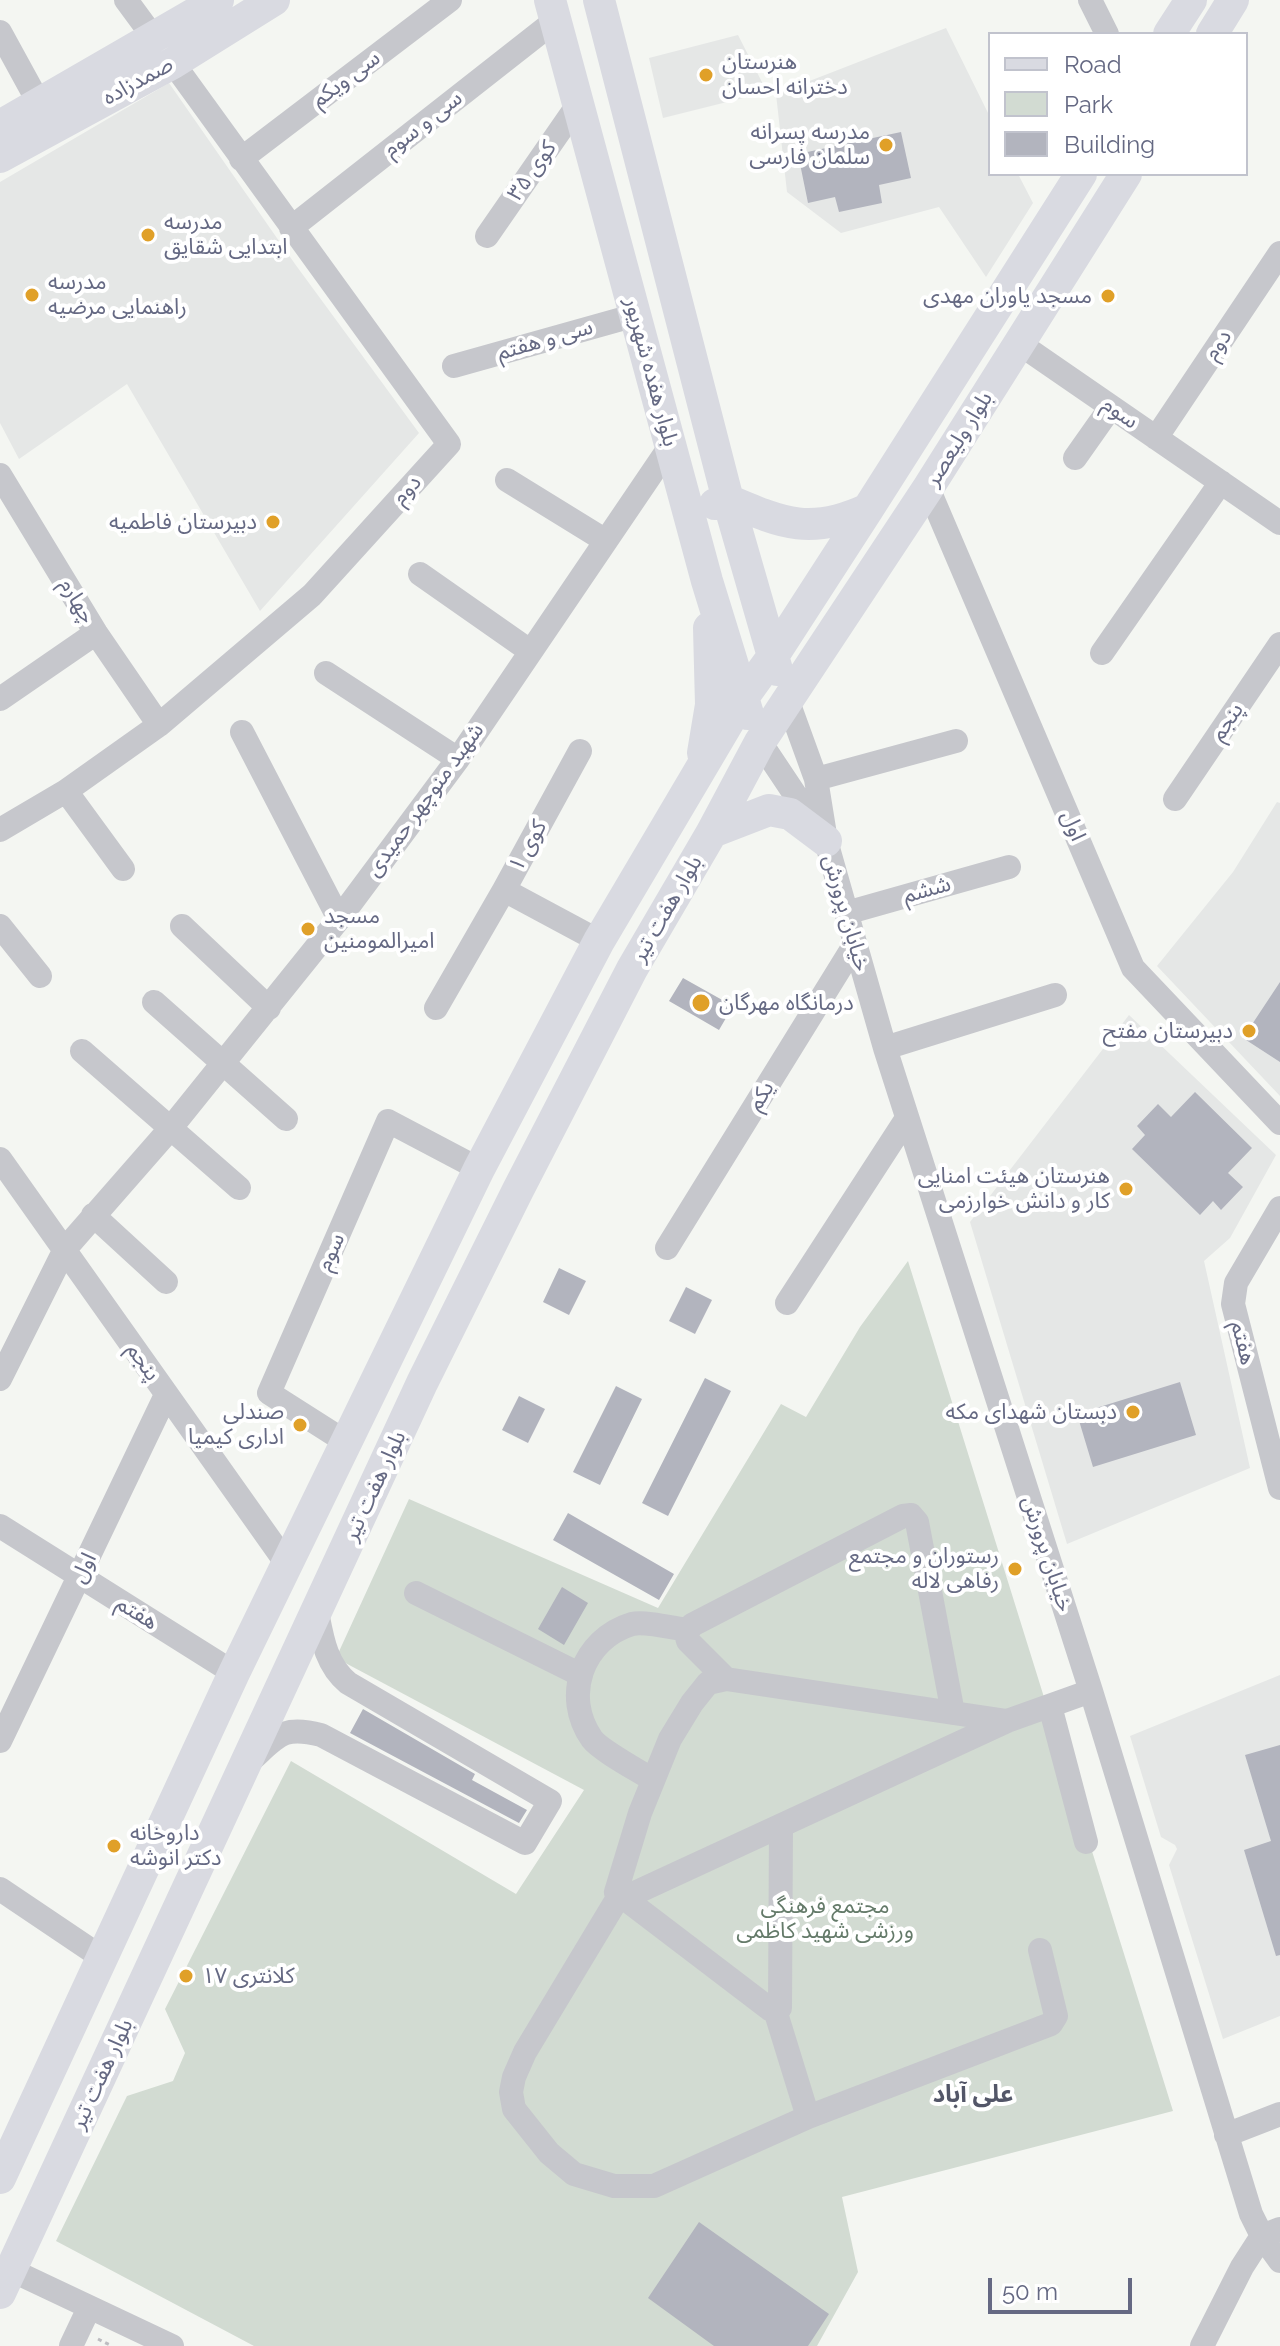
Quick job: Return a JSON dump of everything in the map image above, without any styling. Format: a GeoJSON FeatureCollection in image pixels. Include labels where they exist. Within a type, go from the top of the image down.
{"type":"FeatureCollection","features":[{"type":"Feature","properties":{"kind":"main road","name":"صمدزاده"},"geometry":{"type":"LineString","coordinates":[[163,50],[218,0]]}},
{"type":"Feature","properties":{"kind":"main road","name":"صمدزاده"},"geometry":{"type":"LineString","coordinates":[[0,157],[46,116],[163,50],[274,0]]}},
{"type":"Feature","properties":{"kind":"main road","name":"بلوار هفده شهریور"},"geometry":{"type":"LineString","coordinates":[[599,0],[728,500],[787,699]]}},
{"type":"Feature","properties":{"kind":"main road"},"geometry":{"type":"LineString","coordinates":[[1170,32],[1191,0]]}},
{"type":"Feature","properties":{"kind":"main road"},"geometry":{"type":"LineString","coordinates":[[1213,32],[1233,0]]}},
{"type":"Feature","properties":{"kind":"main road","name":"بلوار هفده شهریور"},"geometry":{"type":"LineString","coordinates":[[553,10],[707,581],[742,699],[760,742]]}},
{"type":"Feature","properties":{"kind":"main road","name":"صمدزاده"},"geometry":{"type":"LineString","coordinates":[[0,126],[46,116]]}},
{"type":"Feature","properties":{"kind":"main road","name":"بلوار ولیعصر"},"geometry":{"type":"LineString","coordinates":[[773,656],[1080,176]]}},
{"type":"Feature","properties":{"kind":"main road","name":"بلوار ولیعصر"},"geometry":{"type":"LineString","coordinates":[[787,699],[928,488],[1125,176]]}},
{"type":"Feature","properties":{"kind":"main road"},"geometry":{"type":"LineString","coordinates":[[690,512],[728,500],[794,524],[816,524],[847,519],[868,509]]}},
{"type":"Feature","properties":{"kind":"main road"},"geometry":{"type":"LineString","coordinates":[[700,773],[711,705],[707,581]]}},
{"type":"Feature","properties":{"kind":"main road","name":"بلوار هفت تیر"},"geometry":{"type":"LineString","coordinates":[[0,2178],[234,1673],[479,1169],[599,941],[742,699],[773,656]]}},
{"type":"Feature","properties":{"kind":"main road","name":"بلوار هفت تیر"},"geometry":{"type":"LineString","coordinates":[[5,2281],[422,1383],[632,969],[787,699]]}},
{"type":"Feature","properties":{"kind":"main road"},"geometry":{"type":"LineString","coordinates":[[712,832],[769,810],[790,814],[826,841]]}},
{"type":"Feature","properties":{"kind":"main road"},"geometry":{"type":"LineString","coordinates":[[384,1366],[422,1383]]}},
{"type":"Feature","properties":{"kind":"main road"},"geometry":{"type":"LineString","coordinates":[[64,2038],[109,2058]]}},
{"type":"Feature","properties":{"kind":"street","name":"دوم"},"geometry":{"type":"LineString","coordinates":[[0,830],[66,791],[159,725],[312,595],[449,444],[126,0]]}},
{"type":"Feature","properties":{"kind":"street","name":"سی ویکم"},"geometry":{"type":"LineString","coordinates":[[241,159],[450,0]]}},
{"type":"Feature","properties":{"kind":"street"},"geometry":{"type":"LineString","coordinates":[[1090,0],[1106,32]]}},
{"type":"Feature","properties":{"kind":"street","name":"سی و سوم"},"geometry":{"type":"LineString","coordinates":[[291,228],[553,10]]}},
{"type":"Feature","properties":{"kind":"street"},"geometry":{"type":"LineString","coordinates":[[0,32],[46,116]]}},
{"type":"Feature","properties":{"kind":"street","name":"کوی ۳۵"},"geometry":{"type":"LineString","coordinates":[[487,236],[577,106]]}},
{"type":"Feature","properties":{"kind":"street","name":"دوم"},"geometry":{"type":"LineString","coordinates":[[1156,438],[1280,253]]}},
{"type":"Feature","properties":{"kind":"street","name":"سی و هفتم"},"geometry":{"type":"LineString","coordinates":[[454,366],[636,315]]}},
{"type":"Feature","properties":{"kind":"street","name":"سوم"},"geometry":{"type":"LineString","coordinates":[[1020,344],[1221,482],[1277,515]]}},
{"type":"Feature","properties":{"kind":"street"},"geometry":{"type":"LineString","coordinates":[[1075,458],[1111,407]]}},
{"type":"Feature","properties":{"kind":"street","name":"شهبد منوچهر حمیدی"},"geometry":{"type":"LineString","coordinates":[[0,1379],[65,1249],[170,1129],[339,919],[458,759],[671,445]]}},
{"type":"Feature","properties":{"kind":"street","name":"چهارم"},"geometry":{"type":"LineString","coordinates":[[0,475],[96,633],[159,725]]}},
{"type":"Feature","properties":{"kind":"street"},"geometry":{"type":"LineString","coordinates":[[507,480],[606,541]]}},
{"type":"Feature","properties":{"kind":"street"},"geometry":{"type":"LineString","coordinates":[[1102,653],[1221,482]]}},
{"type":"Feature","properties":{"kind":"street","name":"اول"},"geometry":{"type":"LineString","coordinates":[[928,488],[1133,968],[1280,1123]]}},
{"type":"Feature","properties":{"kind":"street"},"geometry":{"type":"LineString","coordinates":[[420,574],[530,651]]}},
{"type":"Feature","properties":{"kind":"street"},"geometry":{"type":"LineString","coordinates":[[0,699],[96,633]]}},
{"type":"Feature","properties":{"kind":"street","name":"پنجم"},"geometry":{"type":"LineString","coordinates":[[1175,799],[1280,644]]}},
{"type":"Feature","properties":{"kind":"street"},"geometry":{"type":"LineString","coordinates":[[326,673],[458,759]]}},
{"type":"Feature","properties":{"kind":"street","name":"خیابان پرورش"},"geometry":{"type":"LineString","coordinates":[[787,699],[816,779],[826,841],[885,1048],[1091,1691],[1226,2135],[1251,2214],[1271,2233],[1280,2261]]}},
{"type":"Feature","properties":{"kind":"street"},"geometry":{"type":"LineString","coordinates":[[242,732],[339,919]]}},
{"type":"Feature","properties":{"kind":"street"},"geometry":{"type":"LineString","coordinates":[[816,779],[956,741]]}},
{"type":"Feature","properties":{"kind":"street","name":"خیابان پرورش"},"geometry":{"type":"LineString","coordinates":[[760,742],[826,841]]}},
{"type":"Feature","properties":{"kind":"street","name":"کوی ۱"},"geometry":{"type":"LineString","coordinates":[[580,751],[504,890],[599,941]]}},
{"type":"Feature","properties":{"kind":"street"},"geometry":{"type":"LineString","coordinates":[[66,791],[123,869]]}},
{"type":"Feature","properties":{"kind":"street","name":"ششم"},"geometry":{"type":"LineString","coordinates":[[846,913],[1009,867]]}},
{"type":"Feature","properties":{"kind":"street"},"geometry":{"type":"LineString","coordinates":[[436,1008],[504,890]]}},
{"type":"Feature","properties":{"kind":"street"},"geometry":{"type":"LineString","coordinates":[[0,926],[40,976]]}},
{"type":"Feature","properties":{"kind":"street"},"geometry":{"type":"LineString","coordinates":[[182,926],[269,1008]]}},
{"type":"Feature","properties":{"kind":"street","name":"یکم"},"geometry":{"type":"LineString","coordinates":[[667,1248],[855,944]]}},
{"type":"Feature","properties":{"kind":"street"},"geometry":{"type":"LineString","coordinates":[[885,1048],[1055,995]]}},
{"type":"Feature","properties":{"kind":"street"},"geometry":{"type":"LineString","coordinates":[[154,1002],[286,1119]]}},
{"type":"Feature","properties":{"kind":"street"},"geometry":{"type":"LineString","coordinates":[[82,1051],[239,1188]]}},
{"type":"Feature","properties":{"kind":"street"},"geometry":{"type":"LineString","coordinates":[[787,1303],[907,1118]]}},
{"type":"Feature","properties":{"kind":"street","name":"سوم"},"geometry":{"type":"LineString","coordinates":[[346,1442],[269,1393],[388,1121],[479,1169]]}},
{"type":"Feature","properties":{"kind":"street","name":"پنجم"},"geometry":{"type":"LineString","coordinates":[[0,1159],[287,1564]]}},
{"type":"Feature","properties":{"kind":"street","name":"هفتم"},"geometry":{"type":"LineString","coordinates":[[1280,1208],[1236,1283],[1233,1304],[1280,1488]]}},
{"type":"Feature","properties":{"kind":"street"},"geometry":{"type":"LineString","coordinates":[[93,1215],[166,1282]]}},
{"type":"Feature","properties":{"kind":"street","name":"اول"},"geometry":{"type":"LineString","coordinates":[[0,1741],[166,1395]]}},
{"type":"Feature","properties":{"kind":"street"},"geometry":{"type":"LineString","coordinates":[[653,1780],[593,1741],[579,1713],[577,1691],[583,1665],[593,1647],[610,1634],[635,1623],[687,1630],[903,1516],[911,1515],[917,1522],[953,1713]]}},
{"type":"Feature","properties":{"kind":"street","name":"هفتم"},"geometry":{"type":"LineString","coordinates":[[0,1526],[234,1673]]}},
{"type":"Feature","properties":{"kind":"street"},"geometry":{"type":"LineString","coordinates":[[416,1593],[581,1675]]}},
{"type":"Feature","properties":{"kind":"street"},"geometry":{"type":"LineString","coordinates":[[245,1765],[283,1732],[303,1730],[321,1735],[525,1843],[550,1801],[339,1676],[325,1649],[317,1612]]}},
{"type":"Feature","properties":{"kind":"street"},"geometry":{"type":"LineString","coordinates":[[687,1630],[688,1641],[726,1679]]}},
{"type":"Feature","properties":{"kind":"street"},"geometry":{"type":"LineString","coordinates":[[781,1826],[780,2008],[771,2010],[616,1892],[640,1813],[670,1739],[708,1683],[726,1679],[1007,1721]]}},
{"type":"Feature","properties":{"kind":"street"},"geometry":{"type":"LineString","coordinates":[[1040,1950],[1056,2016],[1051,2024],[808,2117],[654,2186],[614,2186],[574,2174],[549,2153],[514,2109],[511,2092],[525,2052],[622,1897],[1007,1721],[1091,1691]]}},
{"type":"Feature","properties":{"kind":"street"},"geometry":{"type":"LineString","coordinates":[[1050,1706],[1086,1842]]}},
{"type":"Feature","properties":{"kind":"street"},"geometry":{"type":"LineString","coordinates":[[0,1889],[101,1957]]}},
{"type":"Feature","properties":{"kind":"street"},"geometry":{"type":"LineString","coordinates":[[775,2010],[808,2117]]}},
{"type":"Feature","properties":{"kind":"street"},"geometry":{"type":"LineString","coordinates":[[1226,2135],[1280,2114]]}},
{"type":"Feature","properties":{"kind":"street"},"geometry":{"type":"LineString","coordinates":[[1202,2346],[1242,2267],[1271,2233]]}},
{"type":"Feature","properties":{"kind":"street"},"geometry":{"type":"LineString","coordinates":[[5,2281],[89,2308],[172,2346]]}},
{"type":"Feature","properties":{"kind":"street"},"geometry":{"type":"LineString","coordinates":[[71,2346],[89,2308]]}},
{"type":"Feature","properties":{"kind":"shaded area","name":"مدرسه پسرانه سلمان فارسی"},"geometry":{"type":"Polygon","coordinates":[[[946,28],[988,113],[988,176],[1019,176],[1033,203],[986,277],[939,207],[841,233],[787,192],[776,94],[946,28]]]}},
{"type":"Feature","properties":{"kind":"shaded area","name":"هنرستان دخترانه احسان"},"geometry":{"type":"Polygon","coordinates":[[[738,35],[767,92],[663,118],[649,58],[738,35]]]}},
{"type":"Feature","properties":{"kind":"shaded area"},"geometry":{"type":"Polygon","coordinates":[[[169,83],[295,264],[419,433],[260,611],[127,384],[19,459],[0,423],[0,182],[169,83]]]}},
{"type":"Feature","properties":{"kind":"shaded area","name":"دبیرستان مفتح"},"geometry":{"type":"Polygon","coordinates":[[[1277,802],[1280,803],[1280,1096],[1157,966],[1233,872],[1277,802]]]}},
{"type":"Feature","properties":{"kind":"shaded area"},"geometry":{"type":"Polygon","coordinates":[[[1129,1015],[1276,1155],[1230,1238],[1204,1261],[1250,1468],[1067,1544],[970,1222],[1129,1015]]]}},
{"type":"Feature","properties":{"kind":"shaded area"},"geometry":{"type":"Polygon","coordinates":[[[1280,1675],[1280,2016],[1223,2039],[1169,1865],[1177,1849],[1161,1837],[1130,1736],[1280,1675]]]}},
{"type":"Feature","properties":{"kind":"green space","name":"مجتمع فرهنگی ورزشی شهید کاظمی"},"geometry":{"type":"Polygon","coordinates":[[[908,1261],[1173,2111],[842,2197],[858,2272],[817,2346],[254,2346],[56,2241],[127,2096],[173,2081],[185,2053],[165,2009],[291,1761],[516,1894],[584,1790],[336,1658],[409,1499],[658,1608],[781,1404],[806,1417],[860,1327],[908,1261]]]}},
{"type":"Feature","properties":{"kind":"building"},"geometry":{"type":"Polygon","coordinates":[[[901,132],[911,178],[879,185],[882,203],[839,212],[835,197],[808,203],[798,154],[901,132]]]}},
{"type":"Feature","properties":{"kind":"building","name":"درمانگاه مهرگان"},"geometry":{"type":"Polygon","coordinates":[[[683,978],[733,1006],[719,1030],[669,1001],[683,978]]]}},
{"type":"Feature","properties":{"kind":"building"},"geometry":{"type":"Polygon","coordinates":[[[1280,982],[1280,1062],[1243,1038],[1280,982]]]}},
{"type":"Feature","properties":{"kind":"building"},"geometry":{"type":"Polygon","coordinates":[[[1195,1092],[1252,1148],[1228,1173],[1243,1187],[1221,1210],[1213,1201],[1200,1215],[1132,1149],[1145,1135],[1137,1126],[1158,1104],[1171,1117],[1195,1092]]]}},
{"type":"Feature","properties":{"kind":"building"},"geometry":{"type":"Polygon","coordinates":[[[559,1268],[586,1281],[569,1315],[543,1302],[559,1268]]]}},
{"type":"Feature","properties":{"kind":"building"},"geometry":{"type":"Polygon","coordinates":[[[686,1287],[712,1300],[695,1334],[669,1321],[686,1287]]]}},
{"type":"Feature","properties":{"kind":"building"},"geometry":{"type":"Polygon","coordinates":[[[705,1378],[731,1391],[668,1516],[642,1503],[705,1378]]]}},
{"type":"Feature","properties":{"kind":"building"},"geometry":{"type":"Polygon","coordinates":[[[1180,1382],[1196,1435],[1093,1467],[1077,1414],[1180,1382]]]}},
{"type":"Feature","properties":{"kind":"building"},"geometry":{"type":"Polygon","coordinates":[[[616,1386],[642,1399],[600,1485],[573,1472],[616,1386]]]}},
{"type":"Feature","properties":{"kind":"building"},"geometry":{"type":"Polygon","coordinates":[[[519,1396],[545,1409],[528,1443],[502,1430],[519,1396]]]}},
{"type":"Feature","properties":{"kind":"building"},"geometry":{"type":"Polygon","coordinates":[[[568,1513],[674,1574],[659,1600],[553,1540],[568,1513]]]}},
{"type":"Feature","properties":{"kind":"building"},"geometry":{"type":"Polygon","coordinates":[[[562,1587],[588,1603],[564,1645],[538,1629],[562,1587]]]}},
{"type":"Feature","properties":{"kind":"building"},"geometry":{"type":"Polygon","coordinates":[[[363,1709],[475,1774],[472,1780],[527,1810],[519,1823],[350,1733],[363,1709]]]}},
{"type":"Feature","properties":{"kind":"building"},"geometry":{"type":"Polygon","coordinates":[[[1280,1745],[1280,1955],[1276,1956],[1244,1850],[1271,1841],[1245,1755],[1280,1745]]]}},
{"type":"Feature","properties":{"kind":"building"},"geometry":{"type":"Polygon","coordinates":[[[699,2222],[829,2314],[808,2346],[714,2346],[648,2298],[699,2222]]]}},
{"type":"Feature","properties":{"kind":"place","name":"هنرستان دخترانه احسان"},"geometry":{"type":"Point","coordinates":[706,75]}},
{"type":"Feature","properties":{"kind":"place","name":"مدرسه پسرانه سلمان فارسی"},"geometry":{"type":"Point","coordinates":[886,145]}},
{"type":"Feature","properties":{"kind":"place","name":"مدرسه ابتدایی شقایق"},"geometry":{"type":"Point","coordinates":[148,235]}},
{"type":"Feature","properties":{"kind":"place","name":"مدرسه راهنمایی مرضیه"},"geometry":{"type":"Point","coordinates":[32,295]}},
{"type":"Feature","properties":{"kind":"place","name":"مسجد یاوران مهدی"},"geometry":{"type":"Point","coordinates":[1108,296]}},
{"type":"Feature","properties":{"kind":"place","name":"دبیرستان فاطمیه"},"geometry":{"type":"Point","coordinates":[273,522]}},
{"type":"Feature","properties":{"kind":"place","name":"مسجد امیرالمومنین"},"geometry":{"type":"Point","coordinates":[308,929]}},
{"type":"Feature","properties":{"kind":"place","name":"درمانگاه مهرگان"},"geometry":{"type":"Point","coordinates":[701,1003]}},
{"type":"Feature","properties":{"kind":"place","name":"دبیرستان مفتح"},"geometry":{"type":"Point","coordinates":[1249,1031]}},
{"type":"Feature","properties":{"kind":"place","name":"هنرستان هیئت امنایی کار و دانش خوارزمی"},"geometry":{"type":"Point","coordinates":[1126,1189]}},
{"type":"Feature","properties":{"kind":"place","name":"دبستان شهدای مکه"},"geometry":{"type":"Point","coordinates":[1133,1412]}},
{"type":"Feature","properties":{"kind":"place","name":"صندلی اداری کیمیا"},"geometry":{"type":"Point","coordinates":[300,1425]}},
{"type":"Feature","properties":{"kind":"place","name":"رستوران و مجتمع رفاهی لاله"},"geometry":{"type":"Point","coordinates":[1015,1569]}},
{"type":"Feature","properties":{"kind":"place","name":"داروخانه دکتر انوشه"},"geometry":{"type":"Point","coordinates":[114,1846]}},
{"type":"Feature","properties":{"kind":"place","name":"کلانتری ۱۷"},"geometry":{"type":"Point","coordinates":[186,1976]}},
{"type":"Feature","properties":{"kind":"district","name":"علی آباد"},"geometry":{"type":"Point","coordinates":[973,2095]}}]}
